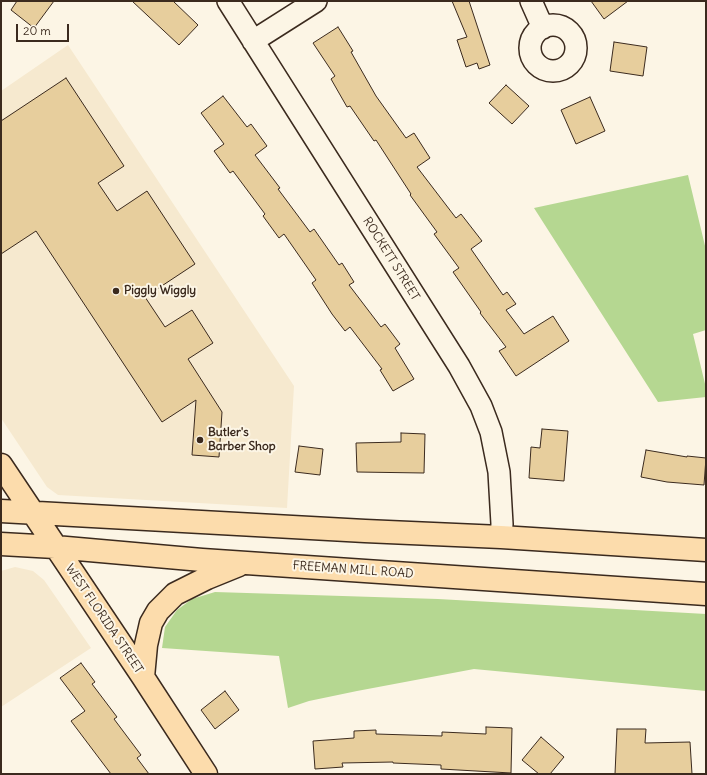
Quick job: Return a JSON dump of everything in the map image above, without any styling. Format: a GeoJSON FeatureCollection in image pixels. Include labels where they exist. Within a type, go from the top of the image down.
{"type":"FeatureCollection","features":[{"type":"Feature","properties":{"kind":"main road","name":"WEST FLORIDA STREET"},"geometry":{"type":"LineString","coordinates":[[1,465],[206,774]]}},
{"type":"Feature","properties":{"kind":"main road"},"geometry":{"type":"LineString","coordinates":[[1,511],[357,531],[501,537],[706,550]]}},
{"type":"Feature","properties":{"kind":"main road","name":"FREEMAN MILL ROAD"},"geometry":{"type":"LineString","coordinates":[[1,544],[55,547],[244,563],[706,594]]}},
{"type":"Feature","properties":{"kind":"main road"},"geometry":{"type":"LineString","coordinates":[[143,677],[146,645],[151,623],[158,611],[175,594],[207,578],[244,563]]}},
{"type":"Feature","properties":{"kind":"street","name":"ROCKETT STREET"},"geometry":{"type":"LineString","coordinates":[[228,1],[459,366],[481,406],[491,432],[499,472],[502,524],[501,537]]}},
{"type":"Feature","properties":{"kind":"street"},"geometry":{"type":"LineString","coordinates":[[253,41],[316,1]]}},
{"type":"Feature","properties":{"kind":"street"},"geometry":{"type":"LineString","coordinates":[[531,1],[543,28]]}},
{"type":"Feature","properties":{"kind":"shaded area"},"geometry":{"type":"Polygon","coordinates":[[[68,45],[294,386],[287,508],[58,495],[47,487],[1,418],[1,91],[68,45]]]}},
{"type":"Feature","properties":{"kind":"shaded area"},"geometry":{"type":"Polygon","coordinates":[[[15,567],[33,571],[44,580],[91,648],[1,707],[1,571],[15,567]]]}},
{"type":"Feature","properties":{"kind":"green space"},"geometry":{"type":"Polygon","coordinates":[[[688,175],[706,250],[706,330],[693,334],[706,388],[706,397],[658,402],[534,208],[688,175]]]}},
{"type":"Feature","properties":{"kind":"green space"},"geometry":{"type":"Polygon","coordinates":[[[215,592],[438,599],[706,614],[706,691],[474,669],[309,701],[288,708],[279,656],[162,648],[165,627],[177,610],[192,599],[215,592]]]}},
{"type":"Feature","properties":{"kind":"building"},"geometry":{"type":"Polygon","coordinates":[[[17,1],[54,1],[34,28],[11,10],[17,1]]]}},
{"type":"Feature","properties":{"kind":"building"},"geometry":{"type":"Polygon","coordinates":[[[132,1],[173,1],[198,25],[179,45],[132,1]]]}},
{"type":"Feature","properties":{"kind":"building"},"geometry":{"type":"Polygon","coordinates":[[[452,1],[469,1],[490,65],[479,69],[477,63],[466,67],[457,40],[467,37],[452,1]]]}},
{"type":"Feature","properties":{"kind":"building"},"geometry":{"type":"Polygon","coordinates":[[[591,1],[628,1],[604,19],[591,1]]]}},
{"type":"Feature","properties":{"kind":"building"},"geometry":{"type":"Polygon","coordinates":[[[338,27],[353,51],[351,52],[376,96],[406,138],[414,133],[430,158],[417,167],[456,218],[461,214],[482,241],[471,249],[503,295],[507,292],[516,304],[506,310],[524,334],[553,316],[569,341],[516,376],[499,351],[506,347],[480,313],[481,312],[453,272],[459,268],[434,234],[437,232],[410,195],[411,194],[376,140],[374,141],[350,106],[347,107],[331,79],[335,76],[313,43],[338,27]]]}},
{"type":"Feature","properties":{"kind":"building"},"geometry":{"type":"Polygon","coordinates":[[[614,42],[647,47],[643,76],[610,71],[614,42]]]}},
{"type":"Feature","properties":{"kind":"building"},"geometry":{"type":"Polygon","coordinates":[[[66,78],[124,166],[98,183],[117,211],[147,191],[195,264],[145,297],[165,327],[192,310],[213,343],[188,359],[222,412],[219,457],[192,455],[196,400],[162,422],[36,231],[1,254],[1,121],[66,78]]]}},
{"type":"Feature","properties":{"kind":"building"},"geometry":{"type":"Polygon","coordinates":[[[506,85],[529,106],[512,124],[489,103],[506,85]]]}},
{"type":"Feature","properties":{"kind":"building"},"geometry":{"type":"Polygon","coordinates":[[[223,96],[247,127],[251,124],[267,146],[255,155],[310,232],[314,229],[339,265],[342,263],[354,282],[349,285],[381,327],[385,324],[400,344],[395,348],[414,379],[393,391],[380,370],[382,369],[350,327],[345,331],[332,314],[312,283],[316,280],[284,234],[279,238],[263,216],[265,214],[233,171],[230,173],[214,151],[224,144],[201,113],[223,96]]]}},
{"type":"Feature","properties":{"kind":"building"},"geometry":{"type":"Polygon","coordinates":[[[590,97],[605,131],[576,144],[561,110],[590,97]]]}},
{"type":"Feature","properties":{"kind":"building"},"geometry":{"type":"Polygon","coordinates":[[[542,429],[568,431],[564,481],[529,478],[531,447],[540,448],[542,429]]]}},
{"type":"Feature","properties":{"kind":"building"},"geometry":{"type":"Polygon","coordinates":[[[401,433],[425,434],[424,473],[357,472],[356,443],[401,442],[401,433]]]}},
{"type":"Feature","properties":{"kind":"building"},"geometry":{"type":"Polygon","coordinates":[[[299,446],[323,449],[320,475],[295,472],[299,446]]]}},
{"type":"Feature","properties":{"kind":"building"},"geometry":{"type":"Polygon","coordinates":[[[646,450],[687,457],[706,458],[704,485],[667,482],[641,477],[646,450]]]}},
{"type":"Feature","properties":{"kind":"building"},"geometry":{"type":"Polygon","coordinates":[[[81,663],[95,682],[92,684],[117,717],[114,719],[141,755],[137,758],[149,774],[111,774],[71,721],[85,711],[60,678],[81,663]]]}},
{"type":"Feature","properties":{"kind":"building"},"geometry":{"type":"Polygon","coordinates":[[[225,691],[239,710],[215,729],[201,710],[225,691]]]}},
{"type":"Feature","properties":{"kind":"building"},"geometry":{"type":"Polygon","coordinates":[[[486,727],[512,728],[511,773],[441,769],[441,765],[393,762],[342,763],[343,767],[315,769],[313,741],[354,738],[354,731],[376,730],[376,734],[442,736],[442,732],[486,734],[486,727]]]}},
{"type":"Feature","properties":{"kind":"building"},"geometry":{"type":"Polygon","coordinates":[[[617,729],[646,729],[645,743],[690,742],[692,774],[615,774],[617,729]]]}},
{"type":"Feature","properties":{"kind":"building"},"geometry":{"type":"Polygon","coordinates":[[[541,737],[564,757],[550,774],[539,774],[522,760],[541,737]]]}},
{"type":"Feature","properties":{"kind":"place","name":"Piggly Wiggly"},"geometry":{"type":"Point","coordinates":[116,291]}},
{"type":"Feature","properties":{"kind":"place","name":"Butler's Barber Shop"},"geometry":{"type":"Point","coordinates":[200,440]}}]}
